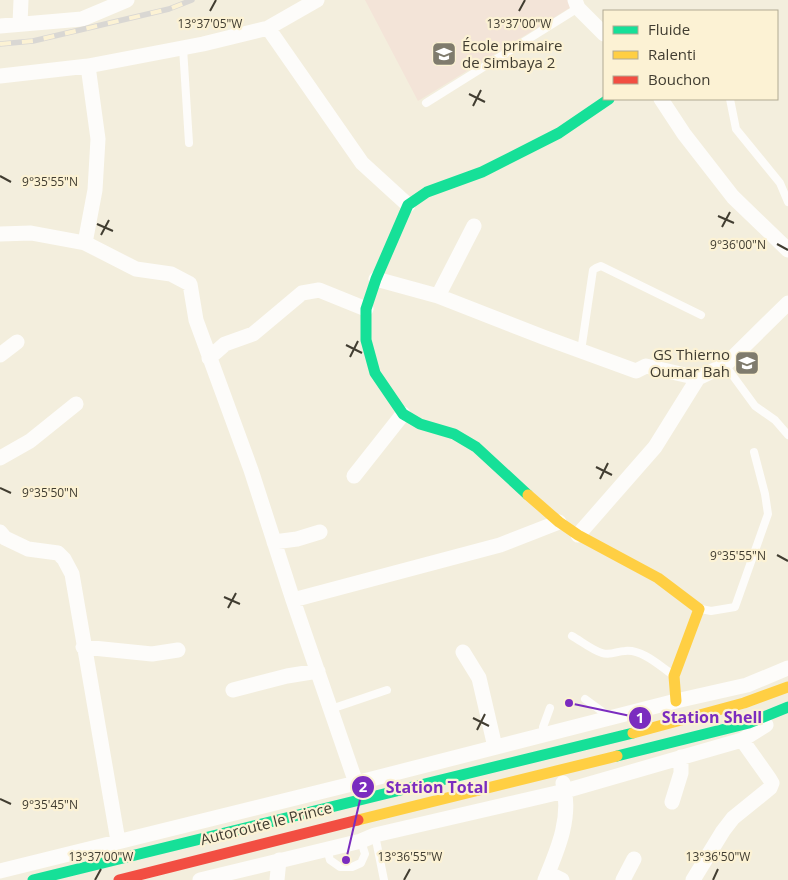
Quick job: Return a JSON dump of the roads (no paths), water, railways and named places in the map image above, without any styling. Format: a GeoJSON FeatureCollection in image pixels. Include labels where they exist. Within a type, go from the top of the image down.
{"type":"FeatureCollection","features":[{"type":"Feature","properties":{"kind":"main road"},"geometry":{"type":"LineString","coordinates":[[608,100],[559,133],[482,172],[427,192],[408,205],[376,279],[366,309],[366,340],[375,373],[402,414],[420,424],[454,434],[476,447],[559,522],[578,535],[658,578],[699,609],[674,676],[676,701]]}},
{"type":"Feature","properties":{"kind":"main road","name":"Autoroute le Prince"},"geometry":{"type":"LineString","coordinates":[[33,880],[543,755],[630,730],[744,703],[788,687]]}},
{"type":"Feature","properties":{"kind":"main road","name":"Autoroute le Prince"},"geometry":{"type":"LineString","coordinates":[[119,880],[559,769],[749,724],[788,707]]}},
{"type":"Feature","properties":{"kind":"street"},"geometry":{"type":"LineString","coordinates":[[20,24],[21,0]]}},
{"type":"Feature","properties":{"kind":"street"},"geometry":{"type":"LineString","coordinates":[[0,26],[82,20],[127,0]]}},
{"type":"Feature","properties":{"kind":"street"},"geometry":{"type":"LineString","coordinates":[[0,76],[88,66],[183,48],[268,28],[318,0]]}},
{"type":"Feature","properties":{"kind":"street"},"geometry":{"type":"LineString","coordinates":[[577,4],[603,33]]}},
{"type":"Feature","properties":{"kind":"street"},"geometry":{"type":"LineString","coordinates":[[268,28],[362,163],[408,205]]}},
{"type":"Feature","properties":{"kind":"street"},"geometry":{"type":"LineString","coordinates":[[85,243],[95,190],[98,139],[88,66]]}},
{"type":"Feature","properties":{"kind":"street"},"geometry":{"type":"LineString","coordinates":[[662,100],[684,134],[733,197],[788,250]]}},
{"type":"Feature","properties":{"kind":"street"},"geometry":{"type":"LineString","coordinates":[[438,296],[474,226]]}},
{"type":"Feature","properties":{"kind":"street"},"geometry":{"type":"LineString","coordinates":[[0,234],[31,233],[85,243],[136,269],[171,274],[190,284],[196,320],[208,358],[251,470],[293,600],[356,783]]}},
{"type":"Feature","properties":{"kind":"street"},"geometry":{"type":"LineString","coordinates":[[376,279],[438,296],[636,371],[646,366],[698,378]]}},
{"type":"Feature","properties":{"kind":"street"},"geometry":{"type":"LineString","coordinates":[[208,358],[225,344],[253,334],[302,293],[319,290],[366,309]]}},
{"type":"Feature","properties":{"kind":"street"},"geometry":{"type":"LineString","coordinates":[[578,535],[655,447],[698,378],[725,365],[788,303]]}},
{"type":"Feature","properties":{"kind":"street"},"geometry":{"type":"LineString","coordinates":[[0,355],[17,342]]}},
{"type":"Feature","properties":{"kind":"street"},"geometry":{"type":"LineString","coordinates":[[0,458],[30,442],[76,404]]}},
{"type":"Feature","properties":{"kind":"street"},"geometry":{"type":"LineString","coordinates":[[354,476],[402,414]]}},
{"type":"Feature","properties":{"kind":"street"},"geometry":{"type":"LineString","coordinates":[[293,600],[500,545],[559,522]]}},
{"type":"Feature","properties":{"kind":"street"},"geometry":{"type":"LineString","coordinates":[[0,532],[5,538],[28,549],[58,553],[64,558],[72,574],[83,647],[118,841]]}},
{"type":"Feature","properties":{"kind":"street"},"geometry":{"type":"LineString","coordinates":[[274,542],[297,539],[320,532]]}},
{"type":"Feature","properties":{"kind":"street"},"geometry":{"type":"LineString","coordinates":[[83,647],[152,654],[178,650]]}},
{"type":"Feature","properties":{"kind":"street"},"geometry":{"type":"LineString","coordinates":[[463,652],[479,678],[495,747]]}},
{"type":"Feature","properties":{"kind":"street"},"geometry":{"type":"LineString","coordinates":[[0,871],[495,747],[615,720],[676,701],[747,685],[788,668]]}},
{"type":"Feature","properties":{"kind":"street"},"geometry":{"type":"LineString","coordinates":[[233,690],[287,676],[318,671]]}},
{"type":"Feature","properties":{"kind":"street"},"geometry":{"type":"LineString","coordinates":[[200,880],[565,791],[742,740],[788,712]]}},
{"type":"Feature","properties":{"kind":"street"},"geometry":{"type":"LineString","coordinates":[[693,880],[733,818],[770,788],[772,783],[742,740]]}},
{"type":"Feature","properties":{"kind":"street"},"geometry":{"type":"LineString","coordinates":[[672,802],[681,773],[680,757]]}},
{"type":"Feature","properties":{"kind":"street"},"geometry":{"type":"LineString","coordinates":[[559,769],[565,791],[566,816],[561,840],[546,877],[562,880]]}},
{"type":"Feature","properties":{"kind":"street"},"geometry":{"type":"LineString","coordinates":[[368,838],[449,797]]}},
{"type":"Feature","properties":{"kind":"street"},"geometry":{"type":"LineString","coordinates":[[237,850],[312,852]]}},
{"type":"Feature","properties":{"kind":"street"},"geometry":{"type":"LineString","coordinates":[[623,880],[634,859]]}},
{"type":"Feature","properties":{"kind":"street"},"geometry":{"type":"LineString","coordinates":[[277,880],[279,860]]}},
{"type":"Feature","properties":{"kind":"lane"},"geometry":{"type":"LineString","coordinates":[[426,103],[577,4]]}},
{"type":"Feature","properties":{"kind":"lane"},"geometry":{"type":"LineString","coordinates":[[183,48],[189,143]]}},
{"type":"Feature","properties":{"kind":"lane"},"geometry":{"type":"LineString","coordinates":[[730,100],[736,129],[780,183],[788,202]]}},
{"type":"Feature","properties":{"kind":"lane"},"geometry":{"type":"LineString","coordinates":[[581,351],[593,270],[601,266],[700,315]]}},
{"type":"Feature","properties":{"kind":"lane"},"geometry":{"type":"LineString","coordinates":[[725,365],[755,406],[774,420],[788,435]]}},
{"type":"Feature","properties":{"kind":"lane"},"geometry":{"type":"LineString","coordinates":[[699,609],[711,611],[735,607],[768,514],[766,494],[754,452]]}},
{"type":"Feature","properties":{"kind":"lane"},"geometry":{"type":"LineString","coordinates":[[572,636],[601,653],[610,655],[626,650],[637,652],[674,676]]}},
{"type":"Feature","properties":{"kind":"lane"},"geometry":{"type":"LineString","coordinates":[[331,709],[387,690]]}},
{"type":"Feature","properties":{"kind":"lane"},"geometry":{"type":"LineString","coordinates":[[585,699],[615,720]]}},
{"type":"Feature","properties":{"kind":"lane"},"geometry":{"type":"LineString","coordinates":[[543,755],[543,728],[550,708]]}},
{"type":"Feature","properties":{"kind":"lane"},"geometry":{"type":"LineString","coordinates":[[327,848],[330,860],[340,866],[352,867],[361,863],[368,838]]}},
{"type":"Feature","properties":{"kind":"lane"},"geometry":{"type":"LineString","coordinates":[[368,838],[384,880]]}},
{"type":"Feature","properties":{"kind":"railway"},"geometry":{"type":"LineString","coordinates":[[0,44],[33,41],[169,9],[192,0]]}},
{"type":"Feature","properties":{"kind":"place","name":"École primaire de Simbaya 2"},"geometry":{"type":"Point","coordinates":[444,54]}},
{"type":"Feature","properties":{"kind":"place","name":"GS Thierno Oumar Bah"},"geometry":{"type":"Point","coordinates":[747,363]}},
{"type":"Feature","properties":{"kind":"place","name":"Station Shell"},"geometry":{"type":"Point","coordinates":[569,703]}},
{"type":"Feature","properties":{"kind":"place","name":"Station Total"},"geometry":{"type":"Point","coordinates":[346,860]}}]}
